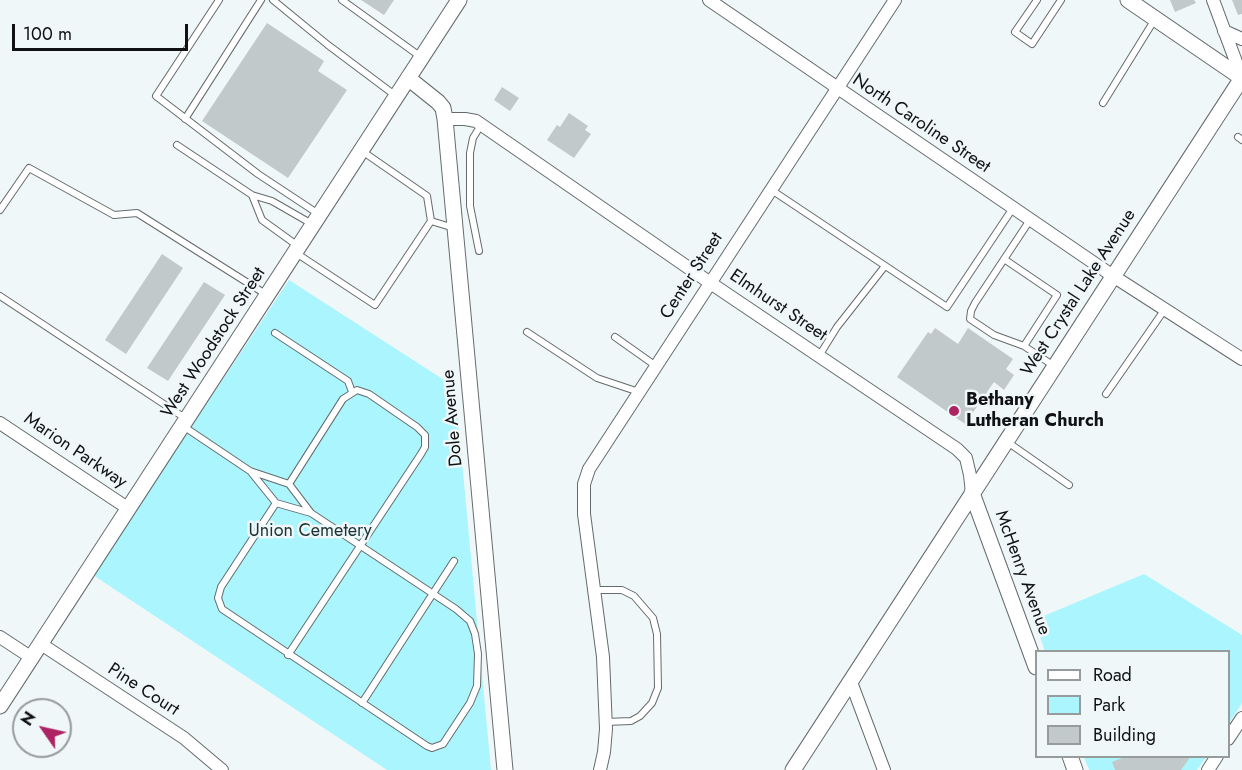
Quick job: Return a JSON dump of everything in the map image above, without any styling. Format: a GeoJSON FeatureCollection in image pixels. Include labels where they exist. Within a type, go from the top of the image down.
{"type":"FeatureCollection","features":[{"type":"Feature","properties":{"kind":"street","name":"West Woodstock Street"},"geometry":{"type":"LineString","coordinates":[[0,706],[459,0]]}},
{"type":"Feature","properties":{"kind":"street","name":"North Caroline Street"},"geometry":{"type":"LineString","coordinates":[[709,0],[1113,276],[1242,359]]}},
{"type":"Feature","properties":{"kind":"street","name":"Center Street"},"geometry":{"type":"LineString","coordinates":[[600,770],[606,722],[603,657],[584,514],[584,484],[596,457],[895,0]]}},
{"type":"Feature","properties":{"kind":"street"},"geometry":{"type":"LineString","coordinates":[[1128,0],[1242,78]]}},
{"type":"Feature","properties":{"kind":"street"},"geometry":{"type":"LineString","coordinates":[[1212,0],[1242,78]]}},
{"type":"Feature","properties":{"kind":"street"},"geometry":{"type":"LineString","coordinates":[[1224,31],[1242,39]]}},
{"type":"Feature","properties":{"kind":"street","name":"Dole Avenue"},"geometry":{"type":"LineString","coordinates":[[408,78],[438,102],[443,108],[445,119],[505,770]]}},
{"type":"Feature","properties":{"kind":"street","name":"West Crystal Lake Avenue"},"geometry":{"type":"LineString","coordinates":[[793,770],[1242,78]]}},
{"type":"Feature","properties":{"kind":"street","name":"Elmhurst Street"},"geometry":{"type":"LineString","coordinates":[[445,119],[465,119],[481,125],[957,449],[966,458],[972,493]]}},
{"type":"Feature","properties":{"kind":"street","name":"Marion Parkway"},"geometry":{"type":"LineString","coordinates":[[0,423],[129,509]]}},
{"type":"Feature","properties":{"kind":"street","name":"McHenry Avenue"},"geometry":{"type":"LineString","coordinates":[[972,493],[1035,664]]}},
{"type":"Feature","properties":{"kind":"street"},"geometry":{"type":"LineString","coordinates":[[0,637],[32,658]]}},
{"type":"Feature","properties":{"kind":"street","name":"Pine Court"},"geometry":{"type":"LineString","coordinates":[[41,644],[184,738],[222,770]]}},
{"type":"Feature","properties":{"kind":"street"},"geometry":{"type":"LineString","coordinates":[[851,682],[884,770]]}},
{"type":"Feature","properties":{"kind":"street"},"geometry":{"type":"LineString","coordinates":[[1230,736],[1242,718]]}},
{"type":"Feature","properties":{"kind":"lane"},"geometry":{"type":"LineString","coordinates":[[219,0],[156,96],[316,220]]}},
{"type":"Feature","properties":{"kind":"lane"},"geometry":{"type":"LineString","coordinates":[[185,119],[261,0]]}},
{"type":"Feature","properties":{"kind":"lane"},"geometry":{"type":"LineString","coordinates":[[273,0],[328,45],[397,96]]}},
{"type":"Feature","properties":{"kind":"lane"},"geometry":{"type":"LineString","coordinates":[[342,0],[422,57]]}},
{"type":"Feature","properties":{"kind":"lane"},"geometry":{"type":"LineString","coordinates":[[1037,0],[1015,32],[1032,44],[1061,0]]}},
{"type":"Feature","properties":{"kind":"lane"},"geometry":{"type":"LineString","coordinates":[[1103,103],[1155,19]]}},
{"type":"Feature","properties":{"kind":"lane"},"geometry":{"type":"LineString","coordinates":[[479,251],[470,206],[470,153],[473,138],[481,125]]}},
{"type":"Feature","properties":{"kind":"lane"},"geometry":{"type":"LineString","coordinates":[[177,145],[252,195],[316,220]]}},
{"type":"Feature","properties":{"kind":"lane"},"geometry":{"type":"LineString","coordinates":[[252,195],[262,220],[297,249],[375,305],[431,221],[427,196],[361,151]]}},
{"type":"Feature","properties":{"kind":"lane"},"geometry":{"type":"LineString","coordinates":[[0,210],[29,168],[114,215],[137,213],[268,295]]}},
{"type":"Feature","properties":{"kind":"lane"},"geometry":{"type":"LineString","coordinates":[[770,189],[947,307],[1013,208]]}},
{"type":"Feature","properties":{"kind":"lane"},"geometry":{"type":"LineString","coordinates":[[1030,220],[975,303],[970,319],[994,335],[1023,346],[1054,366]]}},
{"type":"Feature","properties":{"kind":"lane"},"geometry":{"type":"LineString","coordinates":[[431,221],[455,228]]}},
{"type":"Feature","properties":{"kind":"lane"},"geometry":{"type":"LineString","coordinates":[[1004,260],[1057,295],[1023,346]]}},
{"type":"Feature","properties":{"kind":"lane"},"geometry":{"type":"LineString","coordinates":[[819,356],[837,327],[885,266]]}},
{"type":"Feature","properties":{"kind":"lane"},"geometry":{"type":"LineString","coordinates":[[0,296],[185,423],[250,471],[276,503],[311,513],[433,593],[470,621],[478,654],[475,694],[447,740],[438,747],[427,746],[222,609],[219,598],[221,587],[276,503]]}},
{"type":"Feature","properties":{"kind":"lane"},"geometry":{"type":"LineString","coordinates":[[1106,394],[1165,309]]}},
{"type":"Feature","properties":{"kind":"lane"},"geometry":{"type":"LineString","coordinates":[[527,332],[597,378],[640,392]]}},
{"type":"Feature","properties":{"kind":"lane"},"geometry":{"type":"LineString","coordinates":[[275,333],[348,381],[352,392]]}},
{"type":"Feature","properties":{"kind":"lane"},"geometry":{"type":"LineString","coordinates":[[615,337],[656,366]]}},
{"type":"Feature","properties":{"kind":"lane"},"geometry":{"type":"LineString","coordinates":[[288,655],[421,454],[425,435],[369,394],[357,390],[344,399],[289,484]]}},
{"type":"Feature","properties":{"kind":"lane"},"geometry":{"type":"LineString","coordinates":[[1005,441],[1070,485]]}},
{"type":"Feature","properties":{"kind":"lane"},"geometry":{"type":"LineString","coordinates":[[250,471],[289,484],[311,513]]}},
{"type":"Feature","properties":{"kind":"lane"},"geometry":{"type":"LineString","coordinates":[[362,704],[454,561]]}},
{"type":"Feature","properties":{"kind":"lane"},"geometry":{"type":"LineString","coordinates":[[594,590],[622,590],[634,596],[653,618],[657,634],[658,688],[652,703],[640,716],[631,721],[606,722]]}},
{"type":"Feature","properties":{"kind":"green space","name":"Union Cemetery"},"geometry":{"type":"Polygon","coordinates":[[[289,280],[455,387],[491,770],[387,770],[93,575],[289,280]]]}},
{"type":"Feature","properties":{"kind":"green space"},"geometry":{"type":"Polygon","coordinates":[[[1144,574],[1242,635],[1242,703],[1230,721],[1230,650],[1045,650],[1034,620],[1144,574]]]}},
{"type":"Feature","properties":{"kind":"green space"},"geometry":{"type":"Polygon","coordinates":[[[1084,758],[1205,758],[1197,770],[1089,770],[1084,758]]]}},
{"type":"Feature","properties":{"kind":"building"},"geometry":{"type":"Polygon","coordinates":[[[361,0],[394,0],[384,15],[361,0]]]}},
{"type":"Feature","properties":{"kind":"building"},"geometry":{"type":"Polygon","coordinates":[[[1170,0],[1194,0],[1196,3],[1175,12],[1170,0]]]}},
{"type":"Feature","properties":{"kind":"building"},"geometry":{"type":"Polygon","coordinates":[[[1232,0],[1242,0],[1242,14],[1238,15],[1232,0]]]}},
{"type":"Feature","properties":{"kind":"building"},"geometry":{"type":"Polygon","coordinates":[[[267,23],[324,61],[318,71],[347,90],[288,178],[202,121],[267,23]]]}},
{"type":"Feature","properties":{"kind":"building"},"geometry":{"type":"Polygon","coordinates":[[[502,87],[519,98],[510,111],[494,100],[502,87]]]}},
{"type":"Feature","properties":{"kind":"building"},"geometry":{"type":"Polygon","coordinates":[[[569,113],[588,126],[585,130],[591,134],[574,158],[547,140],[557,125],[560,127],[569,113]]]}},
{"type":"Feature","properties":{"kind":"building"},"geometry":{"type":"Polygon","coordinates":[[[162,254],[183,268],[126,354],[105,340],[162,254]]]}},
{"type":"Feature","properties":{"kind":"building"},"geometry":{"type":"Polygon","coordinates":[[[204,282],[225,295],[168,381],[147,368],[204,282]]]}},
{"type":"Feature","properties":{"kind":"building"},"geometry":{"type":"Polygon","coordinates":[[[935,328],[958,344],[968,328],[1013,359],[1006,369],[1014,375],[1004,390],[994,382],[965,424],[897,377],[928,332],[931,334],[935,328]]]}},
{"type":"Feature","properties":{"kind":"building"},"geometry":{"type":"Polygon","coordinates":[[[1122,758],[1190,758],[1181,770],[1115,770],[1112,762],[1122,758]]]}},
{"type":"Feature","properties":{"kind":"place","name":"Bethany Lutheran Church"},"geometry":{"type":"Point","coordinates":[954,411]}}]}
